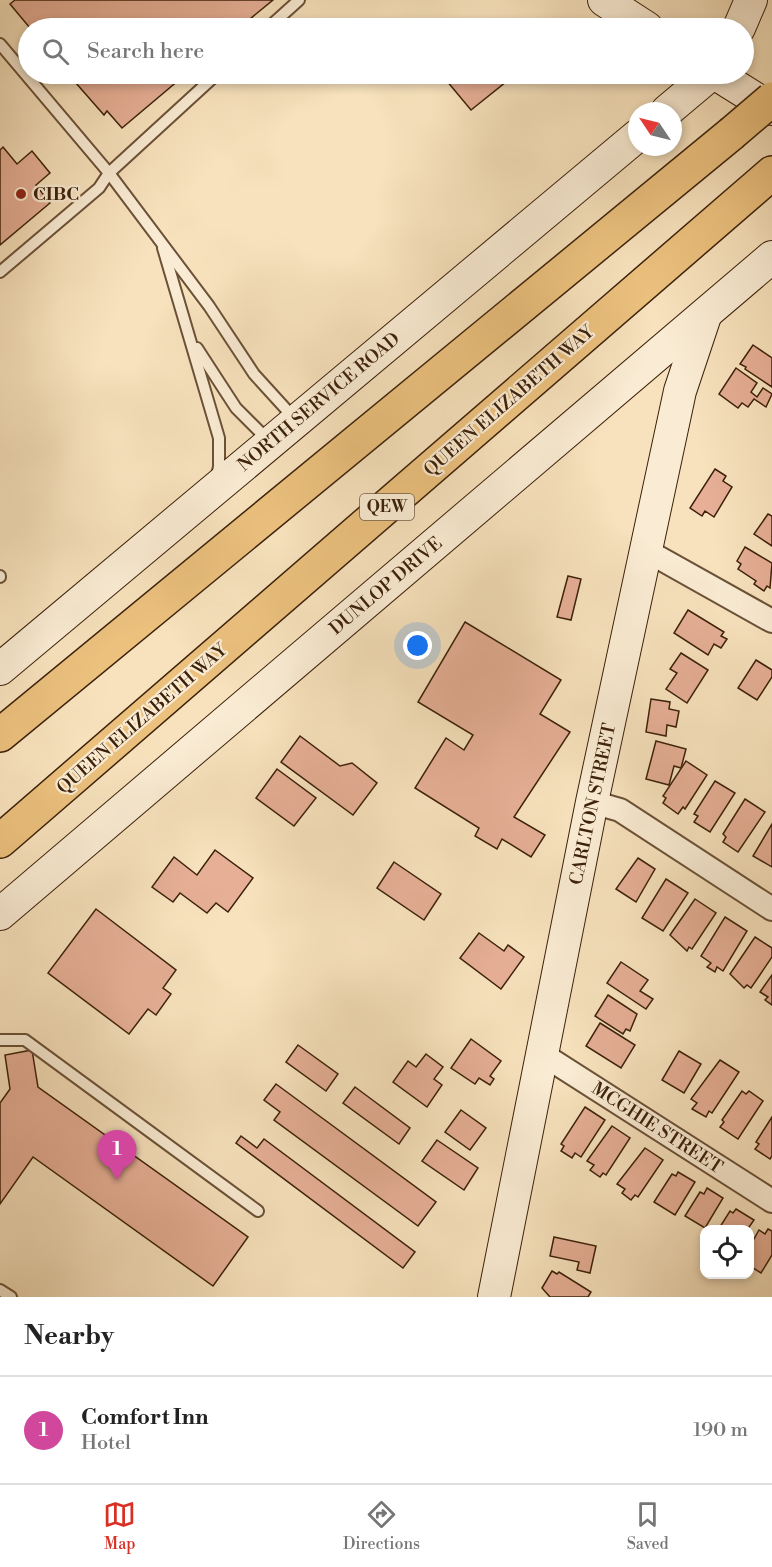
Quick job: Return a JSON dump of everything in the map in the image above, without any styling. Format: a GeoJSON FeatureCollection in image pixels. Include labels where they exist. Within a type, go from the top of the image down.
{"type":"FeatureCollection","features":[{"type":"Feature","properties":{"kind":"highway"},"geometry":{"type":"LineString","coordinates":[[0,735],[772,99]]}},
{"type":"Feature","properties":{"kind":"highway","name":"QUEEN ELIZABETH WAY"},"geometry":{"type":"LineString","coordinates":[[0,841],[772,173]]}},
{"type":"Feature","properties":{"kind":"street"},"geometry":{"type":"LineString","coordinates":[[604,0],[632,18]]}},
{"type":"Feature","properties":{"kind":"street"},"geometry":{"type":"LineString","coordinates":[[743,18],[751,0]]}},
{"type":"Feature","properties":{"kind":"street"},"geometry":{"type":"LineString","coordinates":[[678,102],[701,84]]}},
{"type":"Feature","properties":{"kind":"street"},"geometry":{"type":"LineString","coordinates":[[731,84],[772,109]]}},
{"type":"Feature","properties":{"kind":"street","name":"NORTH SERVICE ROAD"},"geometry":{"type":"LineString","coordinates":[[0,669],[628,144]]}},
{"type":"Feature","properties":{"kind":"street","name":"DUNLOP DRIVE"},"geometry":{"type":"LineString","coordinates":[[0,914],[772,257]]}},
{"type":"Feature","properties":{"kind":"street","name":"CARLTON STREET"},"geometry":{"type":"LineString","coordinates":[[494,1297],[592,802],[680,391],[705,315]]}},
{"type":"Feature","properties":{"kind":"street"},"geometry":{"type":"LineString","coordinates":[[647,551],[772,621]]}},
{"type":"Feature","properties":{"kind":"street"},"geometry":{"type":"LineString","coordinates":[[592,802],[620,810],[772,909]]}},
{"type":"Feature","properties":{"kind":"street","name":"MCGHIE STREET"},"geometry":{"type":"LineString","coordinates":[[542,1054],[772,1202]]}},
{"type":"Feature","properties":{"kind":"lane"},"geometry":{"type":"LineString","coordinates":[[279,18],[299,0]]}},
{"type":"Feature","properties":{"kind":"lane"},"geometry":{"type":"LineString","coordinates":[[0,44],[18,65]]}},
{"type":"Feature","properties":{"kind":"lane"},"geometry":{"type":"LineString","coordinates":[[34,84],[109,173],[159,238],[254,374],[296,421]]}},
{"type":"Feature","properties":{"kind":"lane"},"geometry":{"type":"LineString","coordinates":[[0,272],[99,188],[109,173],[206,84]]}},
{"type":"Feature","properties":{"kind":"lane"},"geometry":{"type":"LineString","coordinates":[[159,238],[219,438],[219,467],[213,491]]}},
{"type":"Feature","properties":{"kind":"lane"},"geometry":{"type":"LineString","coordinates":[[190,338],[236,408],[271,442]]}},
{"type":"Feature","properties":{"kind":"lane"},"geometry":{"type":"LineString","coordinates":[[0,1040],[25,1040],[258,1211]]}},
{"type":"Feature","properties":{"kind":"lane"},"geometry":{"type":"LineString","coordinates":[[0,1290],[11,1297]]}},
{"type":"Feature","properties":{"kind":"building"},"geometry":{"type":"Polygon","coordinates":[[[15,0],[273,0],[251,18],[22,18],[10,4],[15,0]]]}},
{"type":"Feature","properties":{"kind":"building"},"geometry":{"type":"Polygon","coordinates":[[[77,84],[174,84],[122,128],[107,111],[104,115],[77,84]]]}},
{"type":"Feature","properties":{"kind":"building"},"geometry":{"type":"Polygon","coordinates":[[[449,84],[504,84],[471,110],[449,84]]]}},
{"type":"Feature","properties":{"kind":"building","name":"CIBC"},"geometry":{"type":"Polygon","coordinates":[[[3,147],[17,164],[32,151],[50,173],[36,185],[50,203],[0,245],[0,150],[3,147]]]}},
{"type":"Feature","properties":{"kind":"building"},"geometry":{"type":"Polygon","coordinates":[[[753,345],[772,358],[772,387],[740,364],[753,345]]]}},
{"type":"Feature","properties":{"kind":"building"},"geometry":{"type":"Polygon","coordinates":[[[736,368],[757,383],[751,392],[757,397],[763,388],[772,394],[766,407],[754,399],[748,407],[742,403],[738,408],[719,394],[736,368]]]}},
{"type":"Feature","properties":{"kind":"building"},"geometry":{"type":"Polygon","coordinates":[[[715,469],[726,476],[723,481],[732,487],[714,517],[705,511],[702,516],[690,508],[715,469]]]}},
{"type":"Feature","properties":{"kind":"building"},"geometry":{"type":"Polygon","coordinates":[[[768,514],[772,516],[772,546],[754,534],[768,514]]]}},
{"type":"Feature","properties":{"kind":"building"},"geometry":{"type":"Polygon","coordinates":[[[745,547],[772,563],[770,588],[767,586],[764,591],[754,584],[756,581],[738,569],[741,564],[737,561],[745,547]]]}},
{"type":"Feature","properties":{"kind":"building"},"geometry":{"type":"Polygon","coordinates":[[[568,576],[581,579],[571,620],[557,617],[568,576]]]}},
{"type":"Feature","properties":{"kind":"building"},"geometry":{"type":"Polygon","coordinates":[[[688,610],[724,632],[721,636],[727,639],[721,648],[714,644],[708,655],[674,633],[688,610]]]}},
{"type":"Feature","properties":{"kind":"building"},"geometry":{"type":"Polygon","coordinates":[[[465,622],[561,680],[540,714],[570,732],[514,817],[545,835],[531,857],[502,839],[497,849],[475,836],[479,828],[415,788],[446,738],[464,750],[473,735],[418,702],[465,622]]]}},
{"type":"Feature","properties":{"kind":"building"},"geometry":{"type":"Polygon","coordinates":[[[681,653],[708,670],[687,703],[666,689],[677,673],[670,669],[681,653]]]}},
{"type":"Feature","properties":{"kind":"building"},"geometry":{"type":"Polygon","coordinates":[[[756,660],[772,670],[772,677],[757,700],[738,688],[756,660]]]}},
{"type":"Feature","properties":{"kind":"building"},"geometry":{"type":"Polygon","coordinates":[[[651,699],[670,702],[669,709],[679,711],[676,727],[667,725],[666,736],[646,732],[651,699]]]}},
{"type":"Feature","properties":{"kind":"building"},"geometry":{"type":"Polygon","coordinates":[[[300,736],[340,766],[352,763],[377,783],[353,815],[281,762],[300,736]]]}},
{"type":"Feature","properties":{"kind":"building"},"geometry":{"type":"Polygon","coordinates":[[[656,741],[686,749],[681,768],[674,766],[669,785],[646,779],[656,741]]]}},
{"type":"Feature","properties":{"kind":"building"},"geometry":{"type":"Polygon","coordinates":[[[686,761],[707,775],[685,809],[683,807],[678,814],[663,803],[666,798],[663,796],[686,761]]]}},
{"type":"Feature","properties":{"kind":"building"},"geometry":{"type":"Polygon","coordinates":[[[277,769],[316,798],[294,826],[256,798],[277,769]]]}},
{"type":"Feature","properties":{"kind":"building"},"geometry":{"type":"Polygon","coordinates":[[[715,781],[735,793],[710,832],[694,822],[698,816],[694,814],[715,781]]]}},
{"type":"Feature","properties":{"kind":"building"},"geometry":{"type":"Polygon","coordinates":[[[745,799],[765,812],[738,852],[723,842],[726,837],[723,834],[745,799]]]}},
{"type":"Feature","properties":{"kind":"building"},"geometry":{"type":"Polygon","coordinates":[[[772,824],[772,867],[753,856],[772,824]]]}},
{"type":"Feature","properties":{"kind":"building"},"geometry":{"type":"Polygon","coordinates":[[[215,850],[253,878],[228,912],[216,903],[207,913],[180,893],[173,902],[152,887],[174,857],[197,875],[215,850]]]}},
{"type":"Feature","properties":{"kind":"building"},"geometry":{"type":"Polygon","coordinates":[[[638,858],[655,869],[636,902],[616,889],[638,858]]]}},
{"type":"Feature","properties":{"kind":"building"},"geometry":{"type":"Polygon","coordinates":[[[394,862],[441,894],[424,920],[377,888],[394,862]]]}},
{"type":"Feature","properties":{"kind":"building"},"geometry":{"type":"Polygon","coordinates":[[[666,879],[688,893],[663,931],[642,918],[666,879]]]}},
{"type":"Feature","properties":{"kind":"building"},"geometry":{"type":"Polygon","coordinates":[[[695,899],[716,913],[692,949],[689,947],[687,951],[670,935],[695,899]]]}},
{"type":"Feature","properties":{"kind":"building"},"geometry":{"type":"Polygon","coordinates":[[[96,909],[176,970],[163,988],[171,994],[156,1015],[148,1009],[129,1034],[48,973],[96,909]]]}},
{"type":"Feature","properties":{"kind":"building"},"geometry":{"type":"Polygon","coordinates":[[[725,917],[747,931],[723,971],[717,967],[715,972],[707,967],[711,963],[701,956],[725,917]]]}},
{"type":"Feature","properties":{"kind":"building"},"geometry":{"type":"Polygon","coordinates":[[[479,933],[504,951],[508,945],[524,957],[501,989],[460,958],[479,933]]]}},
{"type":"Feature","properties":{"kind":"building"},"geometry":{"type":"Polygon","coordinates":[[[755,937],[772,948],[772,957],[751,988],[747,985],[744,988],[730,974],[755,937]]]}},
{"type":"Feature","properties":{"kind":"building"},"geometry":{"type":"Polygon","coordinates":[[[621,962],[648,980],[640,991],[653,999],[646,1009],[607,983],[621,962]]]}},
{"type":"Feature","properties":{"kind":"building"},"geometry":{"type":"Polygon","coordinates":[[[772,975],[772,1005],[765,1000],[768,997],[760,992],[772,975]]]}},
{"type":"Feature","properties":{"kind":"building"},"geometry":{"type":"Polygon","coordinates":[[[608,995],[637,1014],[630,1031],[626,1029],[623,1034],[595,1016],[608,995]]]}},
{"type":"Feature","properties":{"kind":"building"},"geometry":{"type":"Polygon","coordinates":[[[600,1023],[635,1045],[621,1068],[586,1046],[600,1023]]]}},
{"type":"Feature","properties":{"kind":"building"},"geometry":{"type":"Polygon","coordinates":[[[471,1039],[501,1061],[490,1076],[494,1079],[490,1085],[479,1078],[475,1084],[451,1068],[471,1039]]]}},
{"type":"Feature","properties":{"kind":"building"},"geometry":{"type":"Polygon","coordinates":[[[298,1045],[338,1074],[326,1091],[286,1062],[298,1045]]]}},
{"type":"Feature","properties":{"kind":"building"},"geometry":{"type":"Polygon","coordinates":[[[32,1050],[38,1087],[248,1237],[213,1286],[33,1157],[0,1204],[0,1103],[10,1089],[5,1055],[32,1050]]]}},
{"type":"Feature","properties":{"kind":"building"},"geometry":{"type":"Polygon","coordinates":[[[679,1051],[701,1064],[684,1093],[662,1080],[679,1051]]]}},
{"type":"Feature","properties":{"kind":"building"},"geometry":{"type":"Polygon","coordinates":[[[426,1054],[443,1067],[434,1079],[442,1085],[427,1107],[393,1082],[408,1061],[416,1067],[426,1054]]]}},
{"type":"Feature","properties":{"kind":"building"},"geometry":{"type":"Polygon","coordinates":[[[720,1060],[739,1072],[712,1113],[709,1111],[706,1117],[692,1109],[697,1103],[691,1099],[720,1060]]]}},
{"type":"Feature","properties":{"kind":"building"},"geometry":{"type":"Polygon","coordinates":[[[276,1084],[436,1202],[418,1226],[274,1120],[280,1112],[264,1100],[276,1084]]]}},
{"type":"Feature","properties":{"kind":"building"},"geometry":{"type":"Polygon","coordinates":[[[355,1087],[410,1128],[399,1144],[343,1103],[355,1087]]]}},
{"type":"Feature","properties":{"kind":"building"},"geometry":{"type":"Polygon","coordinates":[[[742,1091],[746,1094],[749,1091],[763,1101],[738,1139],[720,1127],[724,1122],[722,1120],[742,1091]]]}},
{"type":"Feature","properties":{"kind":"building"},"geometry":{"type":"Polygon","coordinates":[[[585,1107],[605,1120],[581,1157],[575,1153],[572,1158],[561,1151],[564,1146],[561,1144],[585,1107]]]}},
{"type":"Feature","properties":{"kind":"building"},"geometry":{"type":"Polygon","coordinates":[[[461,1110],[486,1128],[470,1150],[445,1132],[461,1110]]]}},
{"type":"Feature","properties":{"kind":"building"},"geometry":{"type":"Polygon","coordinates":[[[772,1117],[772,1156],[770,1159],[755,1149],[759,1144],[756,1142],[772,1117]]]}},
{"type":"Feature","properties":{"kind":"building"},"geometry":{"type":"Polygon","coordinates":[[[612,1126],[630,1138],[606,1175],[603,1173],[600,1177],[590,1170],[594,1165],[587,1161],[612,1126]]]}},
{"type":"Feature","properties":{"kind":"building"},"geometry":{"type":"Polygon","coordinates":[[[241,1136],[257,1148],[264,1139],[415,1252],[403,1268],[236,1143],[241,1136]]]}},
{"type":"Feature","properties":{"kind":"building"},"geometry":{"type":"Polygon","coordinates":[[[437,1140],[478,1168],[464,1190],[422,1161],[437,1140]]]}},
{"type":"Feature","properties":{"kind":"building"},"geometry":{"type":"Polygon","coordinates":[[[645,1148],[663,1160],[638,1197],[635,1195],[631,1200],[622,1193],[625,1189],[617,1184],[645,1148]]]}},
{"type":"Feature","properties":{"kind":"building"},"geometry":{"type":"Polygon","coordinates":[[[678,1172],[695,1182],[675,1215],[654,1202],[672,1174],[676,1176],[678,1172]]]}},
{"type":"Feature","properties":{"kind":"building"},"geometry":{"type":"Polygon","coordinates":[[[707,1188],[723,1198],[707,1225],[700,1225],[685,1216],[700,1192],[704,1194],[707,1188]]]}},
{"type":"Feature","properties":{"kind":"building"},"geometry":{"type":"Polygon","coordinates":[[[736,1209],[754,1220],[750,1225],[721,1225],[730,1211],[733,1213],[736,1209]]]}},
{"type":"Feature","properties":{"kind":"building"},"geometry":{"type":"Polygon","coordinates":[[[768,1229],[772,1231],[772,1255],[761,1273],[754,1269],[754,1239],[759,1230],[765,1234],[768,1229]]]}},
{"type":"Feature","properties":{"kind":"building"},"geometry":{"type":"Polygon","coordinates":[[[554,1237],[596,1246],[590,1273],[577,1270],[579,1262],[550,1256],[554,1237]]]}},
{"type":"Feature","properties":{"kind":"building"},"geometry":{"type":"Polygon","coordinates":[[[552,1271],[557,1274],[559,1272],[591,1292],[588,1297],[550,1297],[542,1288],[552,1271]]]}},
{"type":"Feature","properties":{"kind":"place","name":"CIBC"},"geometry":{"type":"Point","coordinates":[21,194]}},
{"type":"Feature","properties":{"kind":"place","name":"Comfort Inn"},"geometry":{"type":"Point","coordinates":[117,1180]}}]}
